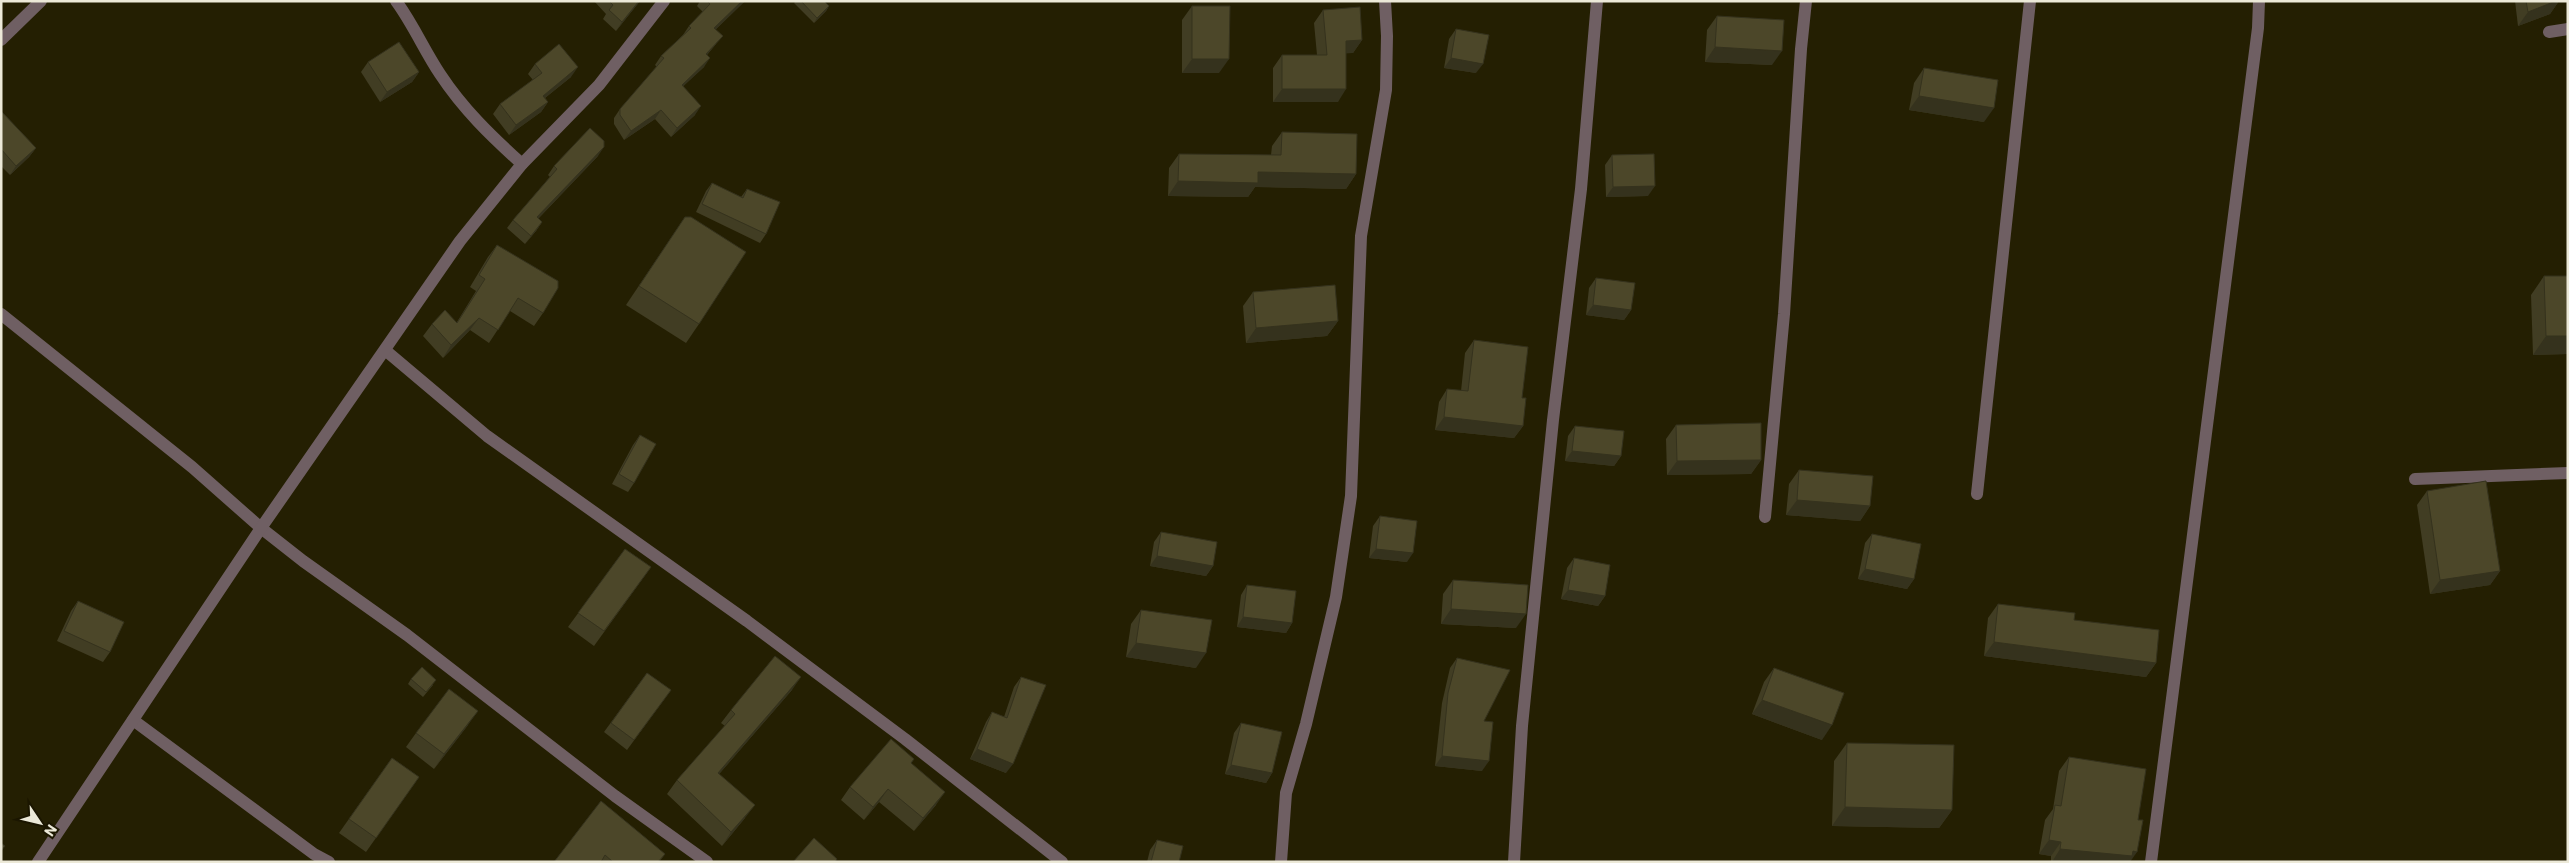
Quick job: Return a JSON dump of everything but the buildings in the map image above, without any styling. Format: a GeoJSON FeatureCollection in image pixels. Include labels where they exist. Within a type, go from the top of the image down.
{"type":"FeatureCollection","features":[{"type":"Feature","properties":{"kind":"street"},"geometry":{"type":"LineString","coordinates":[[1,40],[41,1]]}},
{"type":"Feature","properties":{"kind":"street"},"geometry":{"type":"LineString","coordinates":[[396,1],[411,21],[439,73],[476,122],[522,164]]}},
{"type":"Feature","properties":{"kind":"street"},"geometry":{"type":"LineString","coordinates":[[38,862],[261,528],[460,241],[522,164],[599,85],[664,1]]}},
{"type":"Feature","properties":{"kind":"street"},"geometry":{"type":"LineString","coordinates":[[1281,862],[1286,793],[1306,724],[1336,597],[1351,496],[1361,236],[1386,90],[1388,36],[1386,1]]}},
{"type":"Feature","properties":{"kind":"street"},"geometry":{"type":"LineString","coordinates":[[1514,862],[1522,726],[1552,420],[1581,189],[1597,1]]}},
{"type":"Feature","properties":{"kind":"street"},"geometry":{"type":"LineString","coordinates":[[1765,517],[1784,314],[1801,49],[1806,1]]}},
{"type":"Feature","properties":{"kind":"street"},"geometry":{"type":"LineString","coordinates":[[1977,494],[2030,1]]}},
{"type":"Feature","properties":{"kind":"street"},"geometry":{"type":"LineString","coordinates":[[2152,862],[2258,28],[2259,1]]}},
{"type":"Feature","properties":{"kind":"street"},"geometry":{"type":"LineString","coordinates":[[2549,32],[2568,29]]}},
{"type":"Feature","properties":{"kind":"street"},"geometry":{"type":"LineString","coordinates":[[1,314],[192,467],[261,528],[508,712],[615,796],[707,862]]}},
{"type":"Feature","properties":{"kind":"street"},"geometry":{"type":"LineString","coordinates":[[384,350],[487,436],[747,621],[905,738],[1062,862]]}},
{"type":"Feature","properties":{"kind":"street"},"geometry":{"type":"LineString","coordinates":[[2415,479],[2568,474]]}},
{"type":"Feature","properties":{"kind":"street"},"geometry":{"type":"LineString","coordinates":[[133,720],[314,854],[329,862]]}}]}
